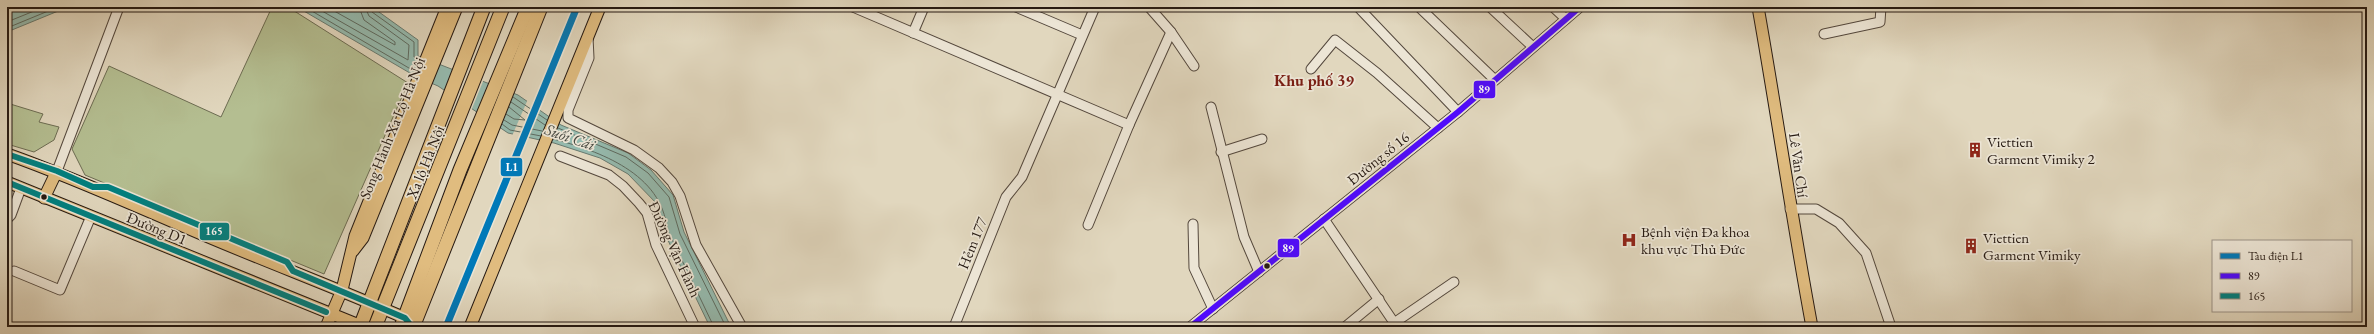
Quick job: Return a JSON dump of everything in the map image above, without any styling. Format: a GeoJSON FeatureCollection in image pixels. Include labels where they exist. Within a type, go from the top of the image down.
{"type":"FeatureCollection","features":[{"type":"Feature","properties":{"kind":"highway","name":"Xa lộ Hà Nội"},"geometry":{"type":"LineString","coordinates":[[361,327],[369,302],[484,7]]}},
{"type":"Feature","properties":{"kind":"highway","name":"Xa lộ Hà Nội"},"geometry":{"type":"LineString","coordinates":[[375,327],[442,164],[503,7]]}},
{"type":"Feature","properties":{"kind":"highway"},"geometry":{"type":"LineString","coordinates":[[408,325],[460,170],[528,7]]}},
{"type":"Feature","properties":{"kind":"highway"},"geometry":{"type":"LineString","coordinates":[[408,325],[473,176],[541,7]]}},
{"type":"Feature","properties":{"kind":"highway"},"geometry":{"type":"LineString","coordinates":[[379,279],[403,260]]}},
{"type":"Feature","properties":{"kind":"main road","name":"Song Hành Xa Lộ Hà Nội"},"geometry":{"type":"LineString","coordinates":[[349,256],[363,238],[401,147],[447,7]]}},
{"type":"Feature","properties":{"kind":"main road","name":"Song Hành Xa Lộ Hà Nội"},"geometry":{"type":"LineString","coordinates":[[326,327],[342,290],[349,256],[389,148],[437,41],[457,7]]}},
{"type":"Feature","properties":{"kind":"main road"},"geometry":{"type":"LineString","coordinates":[[463,327],[561,92],[592,7]]}},
{"type":"Feature","properties":{"kind":"main road"},"geometry":{"type":"LineString","coordinates":[[561,92],[600,7]]}},
{"type":"Feature","properties":{"kind":"main road","name":"Lê Văn Chí"},"geometry":{"type":"LineString","coordinates":[[1758,7],[1778,120],[1790,209],[1812,327]]}},
{"type":"Feature","properties":{"kind":"main road","name":"Đường D1"},"geometry":{"type":"LineString","coordinates":[[7,154],[57,171],[293,271],[342,290],[382,308],[408,325]]}},
{"type":"Feature","properties":{"kind":"main road"},"geometry":{"type":"LineString","coordinates":[[44,198],[57,171]]}},
{"type":"Feature","properties":{"kind":"main road","name":"Đường D1"},"geometry":{"type":"LineString","coordinates":[[7,182],[86,217],[361,327]]}},
{"type":"Feature","properties":{"kind":"main road"},"geometry":{"type":"LineString","coordinates":[[470,327],[523,186]]}},
{"type":"Feature","properties":{"kind":"street"},"geometry":{"type":"LineString","coordinates":[[57,171],[115,21],[119,7]]}},
{"type":"Feature","properties":{"kind":"street"},"geometry":{"type":"LineString","coordinates":[[913,33],[924,7]]}},
{"type":"Feature","properties":{"kind":"street"},"geometry":{"type":"LineString","coordinates":[[1016,7],[1082,35]]}},
{"type":"Feature","properties":{"kind":"street","name":"Hẻm 177"},"geometry":{"type":"LineString","coordinates":[[954,327],[1006,197],[1023,173],[1095,7]]}},
{"type":"Feature","properties":{"kind":"street"},"geometry":{"type":"LineString","coordinates":[[1149,7],[1171,32],[1194,66]]}},
{"type":"Feature","properties":{"kind":"street"},"geometry":{"type":"LineString","coordinates":[[1358,7],[1458,112]]}},
{"type":"Feature","properties":{"kind":"street"},"geometry":{"type":"LineString","coordinates":[[1420,7],[1496,80]]}},
{"type":"Feature","properties":{"kind":"street"},"geometry":{"type":"LineString","coordinates":[[1490,7],[1533,47]]}},
{"type":"Feature","properties":{"kind":"street"},"geometry":{"type":"LineString","coordinates":[[1553,7],[1566,19]]}},
{"type":"Feature","properties":{"kind":"street","name":"Đường số 16"},"geometry":{"type":"LineString","coordinates":[[1190,327],[1458,112],[1580,7]]}},
{"type":"Feature","properties":{"kind":"street"},"geometry":{"type":"LineString","coordinates":[[1824,34],[1880,22],[1881,7]]}},
{"type":"Feature","properties":{"kind":"street"},"geometry":{"type":"LineString","coordinates":[[853,8],[1129,125]]}},
{"type":"Feature","properties":{"kind":"street"},"geometry":{"type":"LineString","coordinates":[[1088,225],[1129,125],[1171,32]]}},
{"type":"Feature","properties":{"kind":"street","name":"Đường Vận Hành"},"geometry":{"type":"LineString","coordinates":[[588,35],[590,58],[568,110],[568,118],[634,150],[659,168],[672,182],[680,196],[696,245],[742,327]]}},
{"type":"Feature","properties":{"kind":"street"},"geometry":{"type":"LineString","coordinates":[[1311,69],[1335,40],[1377,73],[1438,128]]}},
{"type":"Feature","properties":{"kind":"street"},"geometry":{"type":"LineString","coordinates":[[1211,107],[1244,237],[1259,272]]}},
{"type":"Feature","properties":{"kind":"street"},"geometry":{"type":"LineString","coordinates":[[1222,152],[1262,139]]}},
{"type":"Feature","properties":{"kind":"street","name":"Đường Vận Hành"},"geometry":{"type":"LineString","coordinates":[[560,156],[609,175],[623,186],[643,208],[648,217],[656,245],[695,327]]}},
{"type":"Feature","properties":{"kind":"street"},"geometry":{"type":"LineString","coordinates":[[8,217],[21,188]]}},
{"type":"Feature","properties":{"kind":"street"},"geometry":{"type":"LineString","coordinates":[[1790,209],[1816,209],[1839,223],[1866,253],[1891,327]]}},
{"type":"Feature","properties":{"kind":"street"},"geometry":{"type":"LineString","coordinates":[[14,271],[60,290],[86,217]]}},
{"type":"Feature","properties":{"kind":"street"},"geometry":{"type":"LineString","coordinates":[[1324,219],[1395,325],[1454,282]]}},
{"type":"Feature","properties":{"kind":"street"},"geometry":{"type":"LineString","coordinates":[[1193,224],[1194,268],[1213,309]]}},
{"type":"Feature","properties":{"kind":"street"},"geometry":{"type":"LineString","coordinates":[[1345,327],[1379,299]]}},
{"type":"Feature","properties":{"kind":"green space"},"geometry":{"type":"Polygon","coordinates":[[[272,7],[288,7],[408,83],[324,274],[85,175],[72,149],[109,66],[221,117],[272,7]]]}},
{"type":"Feature","properties":{"kind":"green space"},"geometry":{"type":"Polygon","coordinates":[[[7,103],[43,114],[39,122],[59,127],[54,140],[34,152],[7,144],[7,103]]]}},
{"type":"Feature","properties":{"kind":"water"},"geometry":{"type":"Polygon","coordinates":[[[7,7],[68,7],[7,32],[7,7]]]}},
{"type":"Feature","properties":{"kind":"water","name":"Suối Cái"},"geometry":{"type":"Polygon","coordinates":[[[297,7],[372,7],[418,40],[418,56],[518,95],[561,125],[628,153],[651,170],[673,195],[684,232],[731,327],[710,327],[663,230],[662,219],[657,204],[628,174],[600,158],[554,143],[508,133],[438,86],[415,76],[297,7]]]}},
{"type":"Feature","properties":{"kind":"pier"},"geometry":{"type":"Polygon","coordinates":[[[455,68],[484,79],[471,111],[445,93],[455,68]]]}},
{"type":"Feature","properties":{"kind":"pier"},"geometry":{"type":"Polygon","coordinates":[[[528,99],[540,107],[527,139],[512,136],[528,99]]]}},
{"type":"Feature","properties":{"kind":"metro line","name":"L1"},"geometry":{"type":"LineString","coordinates":[[446,327],[577,7]]}},
{"type":"Feature","properties":{"kind":"transit line","name":"89"},"geometry":{"type":"LineString","coordinates":[[1190,327],[1458,112],[1580,7]]}},
{"type":"Feature","properties":{"kind":"transit line","name":"165"},"geometry":{"type":"LineString","coordinates":[[7,154],[57,171],[93,187],[108,187],[287,262],[293,271],[405,318],[412,327]]}},
{"type":"Feature","properties":{"kind":"transit line","name":"165"},"geometry":{"type":"LineString","coordinates":[[7,182],[326,312]]}},
{"type":"Feature","properties":{"kind":"place","name":"Viettien Garment Vimiky 2"},"geometry":{"type":"Point","coordinates":[1975,150]}},
{"type":"Feature","properties":{"kind":"place","name":"Bệnh viện Đa khoa khu vực Thủ Đức"},"geometry":{"type":"Point","coordinates":[1629,240]}},
{"type":"Feature","properties":{"kind":"place","name":"Viettien Garment Vimiky"},"geometry":{"type":"Point","coordinates":[1971,246]}},
{"type":"Feature","properties":{"kind":"district","name":"Khu phố 39"},"geometry":{"type":"Point","coordinates":[1314,80]}}]}
